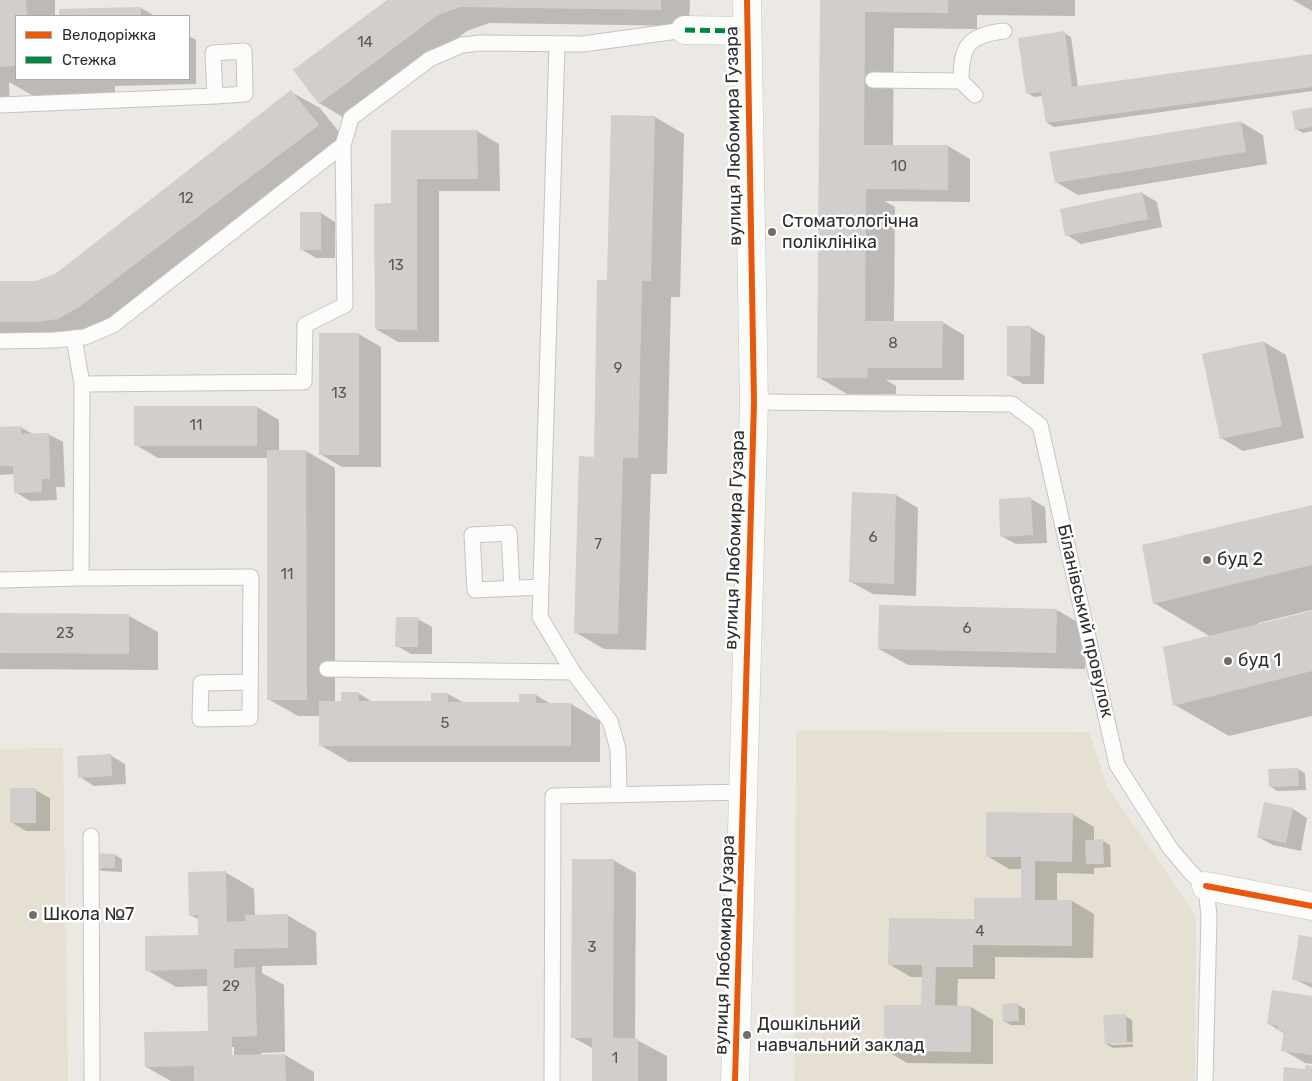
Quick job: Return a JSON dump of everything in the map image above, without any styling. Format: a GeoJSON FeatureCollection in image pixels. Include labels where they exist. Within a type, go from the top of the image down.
{"type":"FeatureCollection","features":[{"type":"Feature","properties":{"kind":"street","name":"вулиця Любомира Гузара"},"geometry":{"type":"LineString","coordinates":[[735,1081],[745,792],[746,668],[754,402],[746,31],[747,0]]}},
{"type":"Feature","properties":{"kind":"street"},"geometry":{"type":"LineString","coordinates":[[685,30],[746,31]]}},
{"type":"Feature","properties":{"kind":"street"},"geometry":{"type":"LineString","coordinates":[[1206,886],[1312,906]]}},
{"type":"Feature","properties":{"kind":"lane"},"geometry":{"type":"LineString","coordinates":[[82,384],[304,382],[305,326],[345,305],[344,145],[351,118],[430,59],[450,49],[481,43],[583,44],[685,30]]}},
{"type":"Feature","properties":{"kind":"lane"},"geometry":{"type":"LineString","coordinates":[[961,81],[963,56],[969,43],[980,36],[1004,31]]}},
{"type":"Feature","properties":{"kind":"lane"},"geometry":{"type":"LineString","coordinates":[[557,44],[540,617],[573,672],[610,721],[618,749],[619,795]]}},
{"type":"Feature","properties":{"kind":"lane"},"geometry":{"type":"LineString","coordinates":[[873,80],[961,81],[976,95]]}},
{"type":"Feature","properties":{"kind":"lane"},"geometry":{"type":"LineString","coordinates":[[0,105],[215,96]]}},
{"type":"Feature","properties":{"kind":"lane"},"geometry":{"type":"LineString","coordinates":[[0,341],[86,337],[113,325],[344,145]]}},
{"type":"Feature","properties":{"kind":"lane"},"geometry":{"type":"LineString","coordinates":[[74,338],[82,384],[81,578]]}},
{"type":"Feature","properties":{"kind":"lane","name":"Біланівський провулок"},"geometry":{"type":"LineString","coordinates":[[754,402],[1012,404],[1040,425],[1118,764],[1170,848],[1190,873],[1206,886]]}},
{"type":"Feature","properties":{"kind":"lane"},"geometry":{"type":"LineString","coordinates":[[0,580],[251,577],[250,682]]}},
{"type":"Feature","properties":{"kind":"lane"},"geometry":{"type":"LineString","coordinates":[[512,588],[541,587]]}},
{"type":"Feature","properties":{"kind":"lane"},"geometry":{"type":"LineString","coordinates":[[328,669],[573,672]]}},
{"type":"Feature","properties":{"kind":"lane"},"geometry":{"type":"LineString","coordinates":[[552,1081],[553,796],[745,792]]}},
{"type":"Feature","properties":{"kind":"lane"},"geometry":{"type":"LineString","coordinates":[[91,836],[92,1081]]}},
{"type":"Feature","properties":{"kind":"lane"},"geometry":{"type":"LineString","coordinates":[[1205,1081],[1209,917],[1206,886]]}},
{"type":"Feature","properties":{"kind":"shaded area"},"geometry":{"type":"Polygon","coordinates":[[[796,731],[1089,732],[1107,786],[1196,916],[1195,1081],[794,1081],[796,731]]]}},
{"type":"Feature","properties":{"kind":"shaded area","name":"Школа №7"},"geometry":{"type":"Polygon","coordinates":[[[63,748],[68,1081],[0,1081],[0,749],[63,748]]]}},
{"type":"Feature","properties":{"kind":"building"},"geometry":{"type":"Polygon","coordinates":[[[0,0],[26,0],[27,15],[15,15],[15,66],[0,67],[0,0]]]}},
{"type":"Feature","properties":{"kind":"building"},"geometry":{"type":"Polygon","coordinates":[[[387,0],[661,0],[661,10],[460,7],[438,15],[319,104],[293,70],[387,0]]]}},
{"type":"Feature","properties":{"kind":"building"},"geometry":{"type":"Polygon","coordinates":[[[820,0],[948,0],[948,13],[865,12],[864,145],[948,145],[948,190],[866,189],[865,321],[943,321],[942,368],[868,368],[867,378],[817,378],[820,0]]]}},
{"type":"Feature","properties":{"kind":"building"},"geometry":{"type":"Polygon","coordinates":[[[141,7],[141,15],[59,15],[59,9],[141,7]]]}},
{"type":"Feature","properties":{"kind":"building"},"geometry":{"type":"Polygon","coordinates":[[[1065,31],[1072,87],[1312,54],[1312,87],[1046,123],[1041,92],[1026,94],[1018,38],[1065,31]]]}},
{"type":"Feature","properties":{"kind":"building"},"geometry":{"type":"Polygon","coordinates":[[[291,90],[319,125],[79,307],[58,319],[36,322],[0,322],[0,281],[35,281],[55,274],[291,90]]]}},
{"type":"Feature","properties":{"kind":"building"},"geometry":{"type":"Polygon","coordinates":[[[1312,107],[1312,127],[1295,130],[1292,111],[1312,107]]]}},
{"type":"Feature","properties":{"kind":"building"},"geometry":{"type":"Polygon","coordinates":[[[611,115],[655,116],[651,281],[642,281],[638,458],[623,458],[618,634],[574,633],[579,456],[594,457],[597,280],[607,280],[611,115]]]}},
{"type":"Feature","properties":{"kind":"building"},"geometry":{"type":"Polygon","coordinates":[[[1241,121],[1246,152],[1055,183],[1049,152],[1241,121]]]}},
{"type":"Feature","properties":{"kind":"building"},"geometry":{"type":"Polygon","coordinates":[[[391,130],[477,130],[478,179],[417,179],[417,330],[375,329],[374,204],[391,203],[391,130]]]}},
{"type":"Feature","properties":{"kind":"building"},"geometry":{"type":"Polygon","coordinates":[[[1142,192],[1148,219],[1065,236],[1060,209],[1142,192]]]}},
{"type":"Feature","properties":{"kind":"building"},"geometry":{"type":"Polygon","coordinates":[[[300,212],[321,212],[321,250],[300,250],[300,212]]]}},
{"type":"Feature","properties":{"kind":"building"},"geometry":{"type":"Polygon","coordinates":[[[1007,326],[1031,326],[1030,376],[1007,376],[1007,326]]]}},
{"type":"Feature","properties":{"kind":"building"},"geometry":{"type":"Polygon","coordinates":[[[319,333],[359,333],[359,455],[319,455],[319,333]]]}},
{"type":"Feature","properties":{"kind":"building"},"geometry":{"type":"Polygon","coordinates":[[[1264,341],[1282,426],[1220,439],[1202,354],[1264,341]]]}},
{"type":"Feature","properties":{"kind":"building"},"geometry":{"type":"Polygon","coordinates":[[[134,406],[257,406],[257,446],[134,446],[134,406]]]}},
{"type":"Feature","properties":{"kind":"building"},"geometry":{"type":"Polygon","coordinates":[[[21,426],[21,434],[49,433],[50,479],[42,479],[42,492],[14,493],[13,466],[0,466],[0,427],[21,426]]]}},
{"type":"Feature","properties":{"kind":"building"},"geometry":{"type":"Polygon","coordinates":[[[267,450],[306,450],[307,700],[267,700],[267,450]]]}},
{"type":"Feature","properties":{"kind":"building"},"geometry":{"type":"Polygon","coordinates":[[[852,492],[896,494],[894,584],[849,582],[852,492]]]}},
{"type":"Feature","properties":{"kind":"building"},"geometry":{"type":"Polygon","coordinates":[[[1031,497],[1033,535],[1000,537],[999,499],[1031,497]]]}},
{"type":"Feature","properties":{"kind":"building","name":"буд 2"},"geometry":{"type":"Polygon","coordinates":[[[1312,505],[1312,565],[1153,604],[1142,545],[1312,505]]]}},
{"type":"Feature","properties":{"kind":"building"},"geometry":{"type":"Polygon","coordinates":[[[879,605],[1057,609],[1056,653],[878,649],[879,605]]]}},
{"type":"Feature","properties":{"kind":"building","name":"буд 1"},"geometry":{"type":"Polygon","coordinates":[[[1312,611],[1312,671],[1173,706],[1163,647],[1312,611]]]}},
{"type":"Feature","properties":{"kind":"building"},"geometry":{"type":"Polygon","coordinates":[[[0,613],[129,614],[129,654],[0,653],[0,613]]]}},
{"type":"Feature","properties":{"kind":"building"},"geometry":{"type":"Polygon","coordinates":[[[396,617],[418,617],[418,647],[395,647],[396,617]]]}},
{"type":"Feature","properties":{"kind":"building"},"geometry":{"type":"Polygon","coordinates":[[[341,692],[359,692],[359,701],[431,701],[431,693],[448,693],[448,702],[519,702],[519,694],[536,694],[536,703],[571,703],[571,746],[319,746],[319,701],[341,701],[341,692]]]}},
{"type":"Feature","properties":{"kind":"building"},"geometry":{"type":"Polygon","coordinates":[[[111,754],[112,776],[78,778],[77,756],[111,754]]]}},
{"type":"Feature","properties":{"kind":"building"},"geometry":{"type":"Polygon","coordinates":[[[1298,768],[1299,786],[1269,787],[1268,769],[1298,768]]]}},
{"type":"Feature","properties":{"kind":"building"},"geometry":{"type":"Polygon","coordinates":[[[10,788],[36,788],[36,823],[10,823],[10,788]]]}},
{"type":"Feature","properties":{"kind":"building"},"geometry":{"type":"Polygon","coordinates":[[[1264,802],[1293,808],[1286,843],[1257,837],[1264,802]]]}},
{"type":"Feature","properties":{"kind":"building"},"geometry":{"type":"Polygon","coordinates":[[[986,812],[1073,813],[1072,862],[1035,861],[1035,900],[1072,900],[1072,946],[973,945],[973,967],[936,967],[935,1005],[971,1006],[971,1052],[884,1051],[884,1005],[921,1005],[922,965],[888,965],[889,918],[974,919],[974,898],[1021,898],[1021,857],[986,857],[986,812]]]}},
{"type":"Feature","properties":{"kind":"building"},"geometry":{"type":"Polygon","coordinates":[[[1103,839],[1104,864],[1086,864],[1085,840],[1103,839]]]}},
{"type":"Feature","properties":{"kind":"building"},"geometry":{"type":"Polygon","coordinates":[[[94,853],[115,854],[115,868],[94,868],[94,853]]]}},
{"type":"Feature","properties":{"kind":"building"},"geometry":{"type":"Polygon","coordinates":[[[572,859],[614,859],[613,1038],[638,1038],[638,1081],[592,1081],[592,1038],[571,1038],[572,859]]]}},
{"type":"Feature","properties":{"kind":"building"},"geometry":{"type":"Polygon","coordinates":[[[226,871],[227,922],[245,921],[245,915],[288,914],[288,948],[234,949],[234,968],[255,967],[257,1036],[232,1037],[232,1055],[285,1054],[286,1081],[194,1081],[194,1066],[145,1067],[144,1032],[208,1031],[207,969],[145,971],[145,936],[198,935],[198,915],[189,916],[188,872],[226,871]]]}},
{"type":"Feature","properties":{"kind":"building"},"geometry":{"type":"Polygon","coordinates":[[[1299,935],[1312,937],[1312,983],[1292,980],[1299,935]]]}},
{"type":"Feature","properties":{"kind":"building"},"geometry":{"type":"Polygon","coordinates":[[[1272,990],[1312,996],[1312,1055],[1281,1051],[1284,1031],[1277,1030],[1278,1026],[1267,1024],[1272,990]]]}},
{"type":"Feature","properties":{"kind":"building"},"geometry":{"type":"Polygon","coordinates":[[[1018,1003],[1019,1021],[1003,1022],[1002,1004],[1018,1003]]]}},
{"type":"Feature","properties":{"kind":"building"},"geometry":{"type":"Polygon","coordinates":[[[1126,1014],[1127,1043],[1105,1044],[1103,1015],[1126,1014]]]}},
{"type":"Feature","properties":{"kind":"building"},"geometry":{"type":"Polygon","coordinates":[[[1305,1065],[1312,1066],[1312,1081],[1283,1081],[1284,1067],[1305,1069],[1305,1065]]]}},
{"type":"Feature","properties":{"kind":"marked path"},"geometry":{"type":"LineString","coordinates":[[685,30],[746,31]]}},
{"type":"Feature","properties":{"kind":"cycle path"},"geometry":{"type":"LineString","coordinates":[[735,1081],[754,402],[747,0]]}},
{"type":"Feature","properties":{"kind":"cycle path"},"geometry":{"type":"LineString","coordinates":[[1206,886],[1312,906]]}},
{"type":"Feature","properties":{"kind":"place","name":"Стоматологічна поліклініка"},"geometry":{"type":"Point","coordinates":[772,232]}},
{"type":"Feature","properties":{"kind":"place","name":"буд 2"},"geometry":{"type":"Point","coordinates":[1207,560]}},
{"type":"Feature","properties":{"kind":"place","name":"буд 1"},"geometry":{"type":"Point","coordinates":[1228,661]}},
{"type":"Feature","properties":{"kind":"place","name":"Школа №7"},"geometry":{"type":"Point","coordinates":[33,915]}},
{"type":"Feature","properties":{"kind":"place","name":"Дошкільний навчальний заклад"},"geometry":{"type":"Point","coordinates":[747,1035]}}]}
